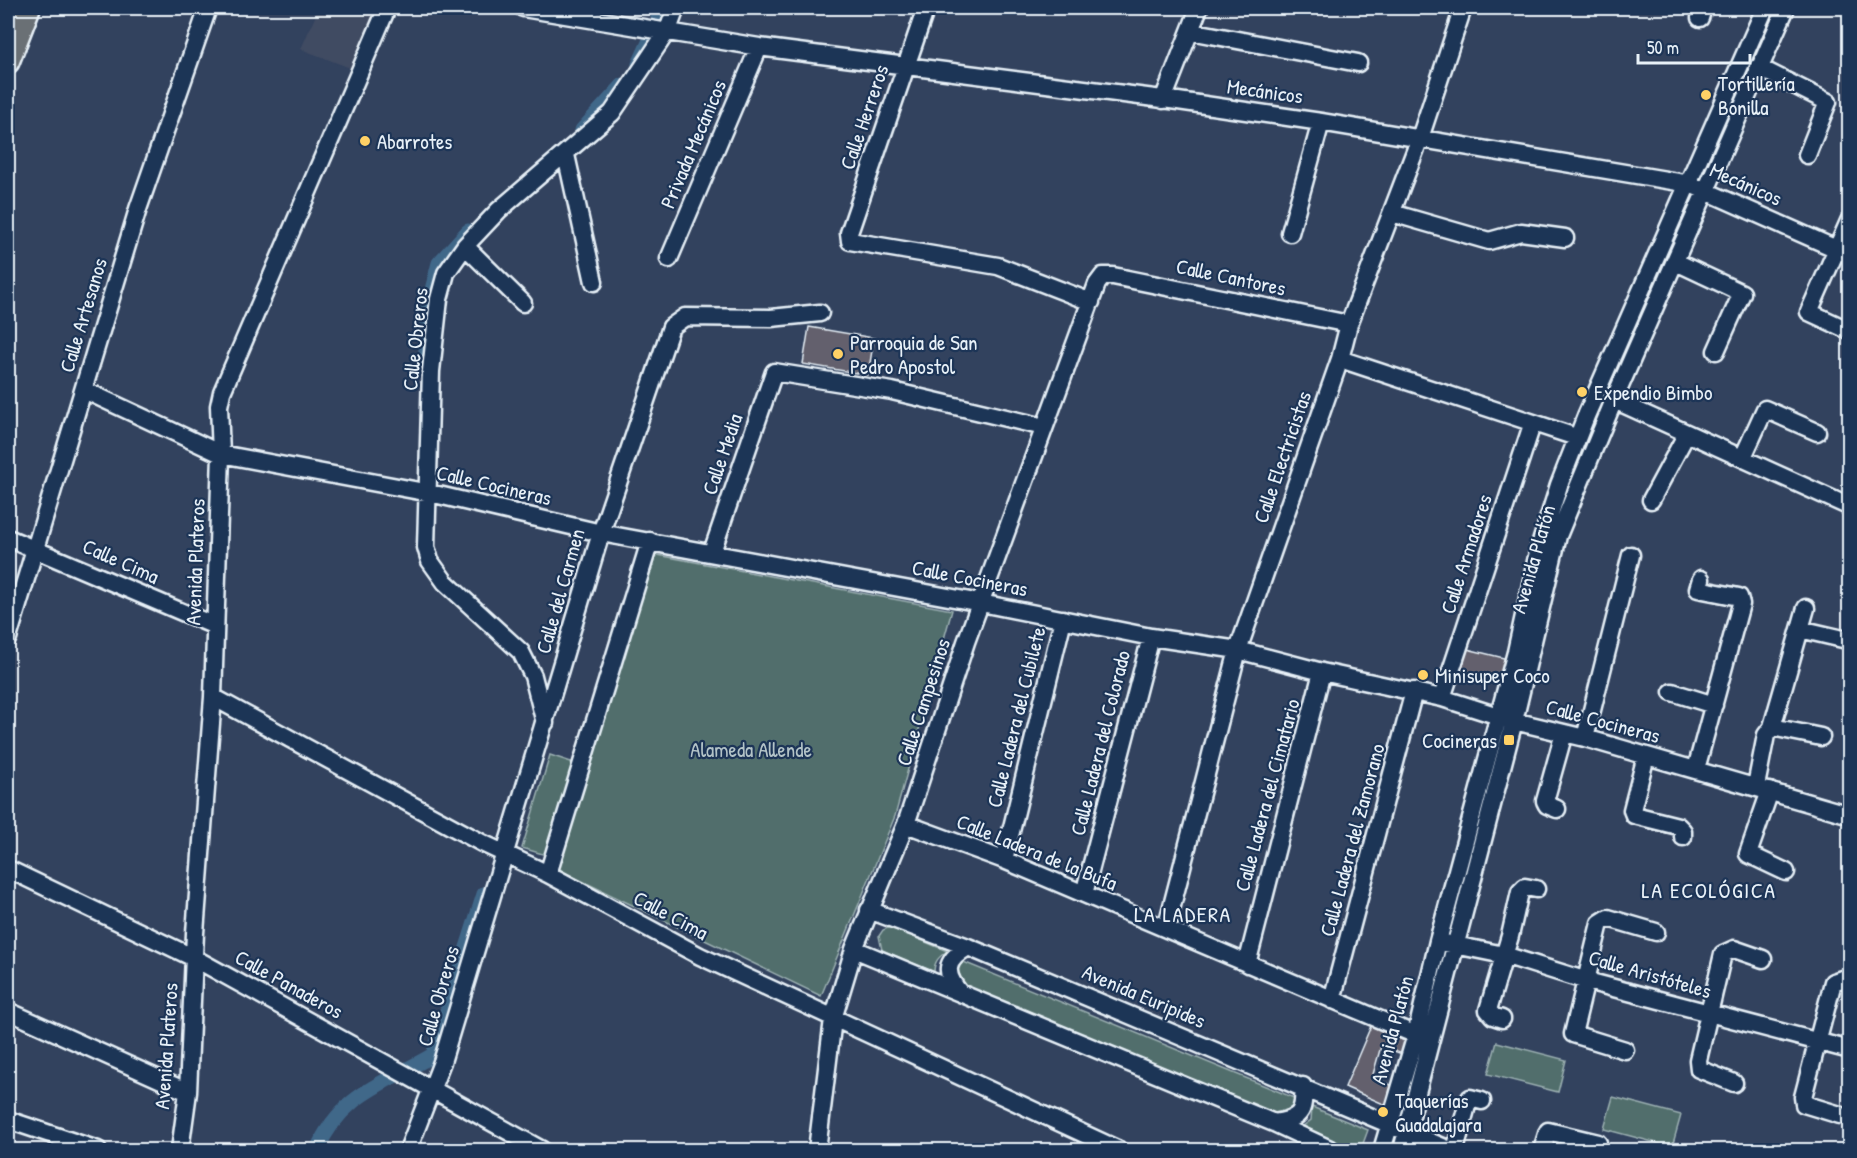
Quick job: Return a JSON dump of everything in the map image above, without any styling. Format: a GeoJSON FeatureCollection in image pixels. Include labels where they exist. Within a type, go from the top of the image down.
{"type":"FeatureCollection","features":[{"type":"Feature","properties":{"kind":"main road"},"geometry":{"type":"LineString","coordinates":[[8,62],[29,8]]}},
{"type":"Feature","properties":{"kind":"street","name":"Calle Artesanos"},"geometry":{"type":"LineString","coordinates":[[8,638],[138,209],[208,8]]}},
{"type":"Feature","properties":{"kind":"street","name":"Avenida Plateros"},"geometry":{"type":"LineString","coordinates":[[180,1150],[188,1092],[194,958],[213,697],[221,454],[219,406],[222,392],[387,8]]}},
{"type":"Feature","properties":{"kind":"street","name":"Mecánicos"},"geometry":{"type":"LineString","coordinates":[[523,8],[663,29],[759,47],[1321,122],[1690,184],[1843,253]]}},
{"type":"Feature","properties":{"kind":"street","name":"Calle Obreros"},"geometry":{"type":"LineString","coordinates":[[545,723],[528,662],[521,652],[445,582],[430,561],[425,536],[429,493],[431,371],[435,324],[446,273],[465,246],[499,210],[566,155],[612,113],[676,8]]}},
{"type":"Feature","properties":{"kind":"street","name":"Calle Herreros"},"geometry":{"type":"LineString","coordinates":[[926,8],[849,233],[850,241],[998,266],[1091,302]]}},
{"type":"Feature","properties":{"kind":"street"},"geometry":{"type":"LineString","coordinates":[[1163,100],[1199,8]]}},
{"type":"Feature","properties":{"kind":"street","name":"Calle Electricistas"},"geometry":{"type":"LineString","coordinates":[[1166,929],[1238,650],[1340,359],[1349,324],[1420,138],[1463,8]]}},
{"type":"Feature","properties":{"kind":"street","name":"Avenida Platón"},"geometry":{"type":"LineString","coordinates":[[1506,718],[1538,552],[1576,438],[1690,184],[1765,8]]}},
{"type":"Feature","properties":{"kind":"street","name":"Avenida Platón"},"geometry":{"type":"LineString","coordinates":[[1382,1150],[1446,943],[1506,718],[1558,536],[1614,400],[1676,262],[1758,67],[1786,8]]}},
{"type":"Feature","properties":{"kind":"street"},"geometry":{"type":"LineString","coordinates":[[1190,31],[1358,63]]}},
{"type":"Feature","properties":{"kind":"street","name":"Privada Mecánicos"},"geometry":{"type":"LineString","coordinates":[[669,259],[759,47]]}},
{"type":"Feature","properties":{"kind":"street"},"geometry":{"type":"LineString","coordinates":[[1758,67],[1828,102],[1807,155]]}},
{"type":"Feature","properties":{"kind":"street"},"geometry":{"type":"LineString","coordinates":[[1290,233],[1321,122]]}},
{"type":"Feature","properties":{"kind":"street"},"geometry":{"type":"LineString","coordinates":[[566,155],[594,282]]}},
{"type":"Feature","properties":{"kind":"street"},"geometry":{"type":"LineString","coordinates":[[1392,213],[1489,241],[1521,232],[1565,238]]}},
{"type":"Feature","properties":{"kind":"street"},"geometry":{"type":"LineString","coordinates":[[1850,219],[1843,253],[1809,312],[1850,331]]}},
{"type":"Feature","properties":{"kind":"street"},"geometry":{"type":"LineString","coordinates":[[465,246],[523,303]]}},
{"type":"Feature","properties":{"kind":"street"},"geometry":{"type":"LineString","coordinates":[[1676,262],[1742,293],[1716,351]]}},
{"type":"Feature","properties":{"kind":"street","name":"Calle Cantores"},"geometry":{"type":"LineString","coordinates":[[1103,276],[1113,276],[1349,324]]}},
{"type":"Feature","properties":{"kind":"street","name":"Calle Campesinos"},"geometry":{"type":"LineString","coordinates":[[817,1150],[832,1019],[854,949],[906,824],[1044,427],[1103,276]]}},
{"type":"Feature","properties":{"kind":"street","name":"Calle del Carmen"},"geometry":{"type":"LineString","coordinates":[[503,853],[545,723],[601,533],[663,343],[671,327],[685,317],[771,318],[820,313]]}},
{"type":"Feature","properties":{"kind":"street"},"geometry":{"type":"LineString","coordinates":[[1340,359],[1576,438]]}},
{"type":"Feature","properties":{"kind":"street","name":"Calle Media"},"geometry":{"type":"LineString","coordinates":[[712,552],[774,372],[892,391],[1044,427]]}},
{"type":"Feature","properties":{"kind":"street","name":"Calle Cocineras"},"geometry":{"type":"LineString","coordinates":[[84,390],[221,454],[429,493],[601,533],[981,603],[1151,638],[1238,650],[1322,672],[1442,698],[1850,815]]}},
{"type":"Feature","properties":{"kind":"street"},"geometry":{"type":"LineString","coordinates":[[1614,400],[1686,435],[1743,457],[1849,507]]}},
{"type":"Feature","properties":{"kind":"street"},"geometry":{"type":"LineString","coordinates":[[1743,457],[1765,409],[1817,432]]}},
{"type":"Feature","properties":{"kind":"street","name":"Calle Armadores"},"geometry":{"type":"LineString","coordinates":[[1442,698],[1532,425]]}},
{"type":"Feature","properties":{"kind":"street"},"geometry":{"type":"LineString","coordinates":[[1650,500],[1686,435]]}},
{"type":"Feature","properties":{"kind":"street","name":"Calle Cima"},"geometry":{"type":"LineString","coordinates":[[8,538],[215,626]]}},
{"type":"Feature","properties":{"kind":"street"},"geometry":{"type":"LineString","coordinates":[[548,874],[650,541]]}},
{"type":"Feature","properties":{"kind":"street"},"geometry":{"type":"LineString","coordinates":[[1586,738],[1630,563]]}},
{"type":"Feature","properties":{"kind":"street"},"geometry":{"type":"LineString","coordinates":[[1696,769],[1741,599],[1700,584]]}},
{"type":"Feature","properties":{"kind":"street"},"geometry":{"type":"LineString","coordinates":[[1786,872],[1748,854],[1763,789],[1766,735],[1772,727],[1806,608]]}},
{"type":"Feature","properties":{"kind":"street","name":"Calle Ladera del Cubilete"},"geometry":{"type":"LineString","coordinates":[[1004,860],[1063,619]]}},
{"type":"Feature","properties":{"kind":"street"},"geometry":{"type":"LineString","coordinates":[[1800,629],[1847,640]]}},
{"type":"Feature","properties":{"kind":"street","name":"Calle Ladera del Colorado"},"geometry":{"type":"LineString","coordinates":[[1084,894],[1151,638]]}},
{"type":"Feature","properties":{"kind":"street","name":"Calle Ladera del Cimatario"},"geometry":{"type":"LineString","coordinates":[[1246,964],[1322,672]]}},
{"type":"Feature","properties":{"kind":"street","name":"Calle Ladera del Zamorano"},"geometry":{"type":"LineString","coordinates":[[1332,1000],[1414,691]]}},
{"type":"Feature","properties":{"kind":"street"},"geometry":{"type":"LineString","coordinates":[[1672,692],[1714,705]]}},
{"type":"Feature","properties":{"kind":"street","name":"Calle Cima"},"geometry":{"type":"LineString","coordinates":[[213,697],[700,956],[1119,1150]]}},
{"type":"Feature","properties":{"kind":"street"},"geometry":{"type":"LineString","coordinates":[[1772,727],[1821,738]]}},
{"type":"Feature","properties":{"kind":"street"},"geometry":{"type":"LineString","coordinates":[[1557,809],[1547,805],[1545,801],[1563,733]]}},
{"type":"Feature","properties":{"kind":"street"},"geometry":{"type":"LineString","coordinates":[[1646,756],[1632,810],[1634,815],[1678,826],[1683,831],[1683,837]]}},
{"type":"Feature","properties":{"kind":"street","name":"Calle Ladera de la Bufa"},"geometry":{"type":"LineString","coordinates":[[906,824],[1004,860],[1416,1035]]}},
{"type":"Feature","properties":{"kind":"street","name":"Calle Obreros"},"geometry":{"type":"LineString","coordinates":[[408,1150],[432,1089],[503,853]]}},
{"type":"Feature","properties":{"kind":"street","name":"Calle Panaderos"},"geometry":{"type":"LineString","coordinates":[[8,869],[194,958],[542,1150]]}},
{"type":"Feature","properties":{"kind":"street"},"geometry":{"type":"LineString","coordinates":[[1502,1018],[1493,1016],[1488,1010],[1522,888],[1536,889]]}},
{"type":"Feature","properties":{"kind":"street","name":"Avenida Euripides"},"geometry":{"type":"LineString","coordinates":[[869,910],[968,947],[1303,1086],[1389,1125],[1407,1145],[1450,1150]]}},
{"type":"Feature","properties":{"kind":"street"},"geometry":{"type":"LineString","coordinates":[[1625,1050],[1573,1034],[1604,919],[1656,932]]}},
{"type":"Feature","properties":{"kind":"street","name":"Avenida Platón"},"geometry":{"type":"LineString","coordinates":[[1407,1145],[1446,943]]}},
{"type":"Feature","properties":{"kind":"street","name":"Calle Aristóteles"},"geometry":{"type":"LineString","coordinates":[[1446,943],[1504,955],[1710,1015],[1850,1050]]}},
{"type":"Feature","properties":{"kind":"street"},"geometry":{"type":"LineString","coordinates":[[960,994],[950,980],[948,968],[953,957],[968,947]]}},
{"type":"Feature","properties":{"kind":"street"},"geometry":{"type":"LineString","coordinates":[[854,949],[1274,1123],[1332,1150]]}},
{"type":"Feature","properties":{"kind":"street"},"geometry":{"type":"LineString","coordinates":[[1734,1083],[1699,1069],[1697,1065],[1723,954],[1734,949],[1763,959]]}},
{"type":"Feature","properties":{"kind":"street"},"geometry":{"type":"LineString","coordinates":[[1840,1115],[1804,1104],[1803,1097],[1833,982],[1842,979],[1850,981]]}},
{"type":"Feature","properties":{"kind":"street"},"geometry":{"type":"LineString","coordinates":[[8,1011],[188,1092]]}},
{"type":"Feature","properties":{"kind":"street"},"geometry":{"type":"LineString","coordinates":[[1274,1123],[1291,1120],[1301,1113],[1304,1101],[1303,1086]]}},
{"type":"Feature","properties":{"kind":"street"},"geometry":{"type":"LineString","coordinates":[[1455,1150],[1470,1098],[1482,1101]]}},
{"type":"Feature","properties":{"kind":"street"},"geometry":{"type":"LineString","coordinates":[[8,1120],[98,1150]]}},
{"type":"Feature","properties":{"kind":"street"},"geometry":{"type":"LineString","coordinates":[[1542,1150],[1548,1131],[1598,1143]]}},
{"type":"Feature","properties":{"kind":"shaded area"},"geometry":{"type":"Polygon","coordinates":[[[319,8],[380,8],[353,69],[301,49],[319,8]]]}},
{"type":"Feature","properties":{"kind":"green space","name":"Alameda Allende"},"geometry":{"type":"Polygon","coordinates":[[[647,553],[952,610],[895,816],[821,996],[551,866],[553,857],[522,848],[550,755],[580,765],[647,553]]]}},
{"type":"Feature","properties":{"kind":"green space"},"geometry":{"type":"Polygon","coordinates":[[[890,927],[947,951],[938,960],[934,972],[882,950],[879,936],[883,930],[890,927]]]}},
{"type":"Feature","properties":{"kind":"green space"},"geometry":{"type":"Polygon","coordinates":[[[961,961],[1294,1098],[1294,1111],[1285,1117],[1268,1114],[964,985],[953,967],[961,961]]]}},
{"type":"Feature","properties":{"kind":"green space"},"geometry":{"type":"Polygon","coordinates":[[[1497,1042],[1566,1060],[1558,1092],[1488,1074],[1497,1042]]]}},
{"type":"Feature","properties":{"kind":"green space"},"geometry":{"type":"Polygon","coordinates":[[[1613,1097],[1681,1115],[1672,1147],[1604,1129],[1613,1097]]]}},
{"type":"Feature","properties":{"kind":"green space"},"geometry":{"type":"Polygon","coordinates":[[[1312,1107],[1368,1130],[1361,1149],[1349,1150],[1298,1130],[1311,1120],[1312,1107]]]}},
{"type":"Feature","properties":{"kind":"building","name":"Parroquia de San Pedro Apostol"},"geometry":{"type":"Polygon","coordinates":[[[809,327],[874,338],[868,375],[803,364],[809,327]]]}},
{"type":"Feature","properties":{"kind":"building"},"geometry":{"type":"Polygon","coordinates":[[[1463,648],[1508,659],[1502,683],[1456,671],[1463,648]]]}},
{"type":"Feature","properties":{"kind":"building"},"geometry":{"type":"Polygon","coordinates":[[[1371,1026],[1405,1041],[1402,1054],[1381,1046],[1372,1078],[1394,1086],[1388,1106],[1345,1087],[1371,1026]]]}},
{"type":"Feature","properties":{"kind":"waterway"},"geometry":{"type":"LineString","coordinates":[[658,16],[661,8]]}},
{"type":"Feature","properties":{"kind":"waterway"},"geometry":{"type":"LineString","coordinates":[[639,64],[650,40]]}},
{"type":"Feature","properties":{"kind":"waterway"},"geometry":{"type":"LineString","coordinates":[[582,130],[623,85]]}},
{"type":"Feature","properties":{"kind":"waterway"},"geometry":{"type":"LineString","coordinates":[[426,360],[426,313],[439,263],[468,231]]}},
{"type":"Feature","properties":{"kind":"waterway"},"geometry":{"type":"LineString","coordinates":[[317,1150],[327,1131],[351,1103],[381,1083],[433,1055],[484,894]]}},
{"type":"Feature","properties":{"kind":"place","name":"Tortillería Bonilla"},"geometry":{"type":"Point","coordinates":[1706,95]}},
{"type":"Feature","properties":{"kind":"place","name":"Abarrotes"},"geometry":{"type":"Point","coordinates":[365,141]}},
{"type":"Feature","properties":{"kind":"place","name":"Parroquia de San Pedro Apostol"},"geometry":{"type":"Point","coordinates":[838,354]}},
{"type":"Feature","properties":{"kind":"place","name":"Expendio Bimbo"},"geometry":{"type":"Point","coordinates":[1582,392]}},
{"type":"Feature","properties":{"kind":"place","name":"Minisuper Coco"},"geometry":{"type":"Point","coordinates":[1423,675]}},
{"type":"Feature","properties":{"kind":"place","name":"Cocineras"},"geometry":{"type":"Point","coordinates":[1509,740]}},
{"type":"Feature","properties":{"kind":"place","name":"Taquerías Guadalajara"},"geometry":{"type":"Point","coordinates":[1383,1112]}},
{"type":"Feature","properties":{"kind":"district","name":"LA ECOLÓGICA"},"geometry":{"type":"Point","coordinates":[1709,890]}},
{"type":"Feature","properties":{"kind":"district","name":"LA LADERA"},"geometry":{"type":"Point","coordinates":[1183,914]}}]}
